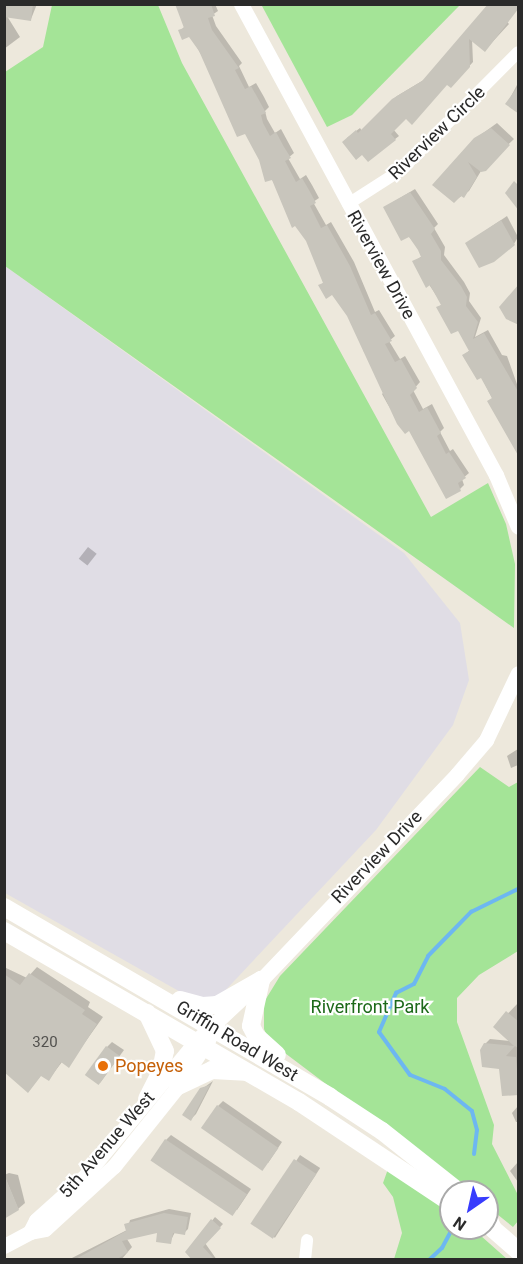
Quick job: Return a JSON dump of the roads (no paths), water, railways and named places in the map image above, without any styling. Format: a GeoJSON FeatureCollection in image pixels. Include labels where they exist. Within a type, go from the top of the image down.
{"type":"FeatureCollection","features":[{"type":"Feature","properties":{"kind":"main road","name":"Griffin Road West"},"geometry":{"type":"LineString","coordinates":[[4,907],[155,992],[304,1081],[382,1131],[444,1180]]}},
{"type":"Feature","properties":{"kind":"main road","name":"Griffin Road West"},"geometry":{"type":"LineString","coordinates":[[4,931],[250,1073],[439,1195]]}},
{"type":"Feature","properties":{"kind":"main road"},"geometry":{"type":"LineString","coordinates":[[155,992],[209,1006],[261,980]]}},
{"type":"Feature","properties":{"kind":"main road"},"geometry":{"type":"LineString","coordinates":[[261,980],[251,1014],[253,1032],[304,1081]]}},
{"type":"Feature","properties":{"kind":"main road"},"geometry":{"type":"LineString","coordinates":[[146,1012],[165,1050],[161,1071],[147,1099]]}},
{"type":"Feature","properties":{"kind":"main road"},"geometry":{"type":"LineString","coordinates":[[178,1086],[212,1070],[250,1073]]}},
{"type":"Feature","properties":{"kind":"main road"},"geometry":{"type":"LineString","coordinates":[[499,1231],[516,1244]]}},
{"type":"Feature","properties":{"kind":"street","name":"Riverview Drive"},"geometry":{"type":"LineString","coordinates":[[241,4],[496,475],[519,527]]}},
{"type":"Feature","properties":{"kind":"street","name":"Riverview Circle"},"geometry":{"type":"LineString","coordinates":[[348,204],[390,180],[519,52]]}},
{"type":"Feature","properties":{"kind":"street","name":"Riverview Drive"},"geometry":{"type":"LineString","coordinates":[[214,1027],[486,740],[519,673]]}},
{"type":"Feature","properties":{"kind":"street","name":"5th Avenue West"},"geometry":{"type":"LineString","coordinates":[[30,1232],[36,1220],[90,1170],[147,1099],[201,1044],[214,1027]]}},
{"type":"Feature","properties":{"kind":"street","name":"5th Avenue West"},"geometry":{"type":"LineString","coordinates":[[4,1246],[30,1232],[45,1229],[92,1189],[178,1086],[201,1044]]}},
{"type":"Feature","properties":{"kind":"street"},"geometry":{"type":"LineString","coordinates":[[305,1260],[307,1240]]}},
{"type":"Feature","properties":{"kind":"waterway"},"geometry":{"type":"LineString","coordinates":[[474,1154],[477,1130],[472,1111],[445,1089],[410,1075],[379,1032],[396,993],[414,984],[428,956],[471,912],[518,889]]}},
{"type":"Feature","properties":{"kind":"waterway"},"geometry":{"type":"LineString","coordinates":[[429,1260],[442,1248],[446,1240]]}},
{"type":"Feature","properties":{"kind":"place","name":"Popeyes"},"geometry":{"type":"Point","coordinates":[103,1066]}},
{"type":"Feature","properties":{"kind":"park label","name":"Riverfront Park"},"geometry":{"type":"Point","coordinates":[370,1007]}}]}
